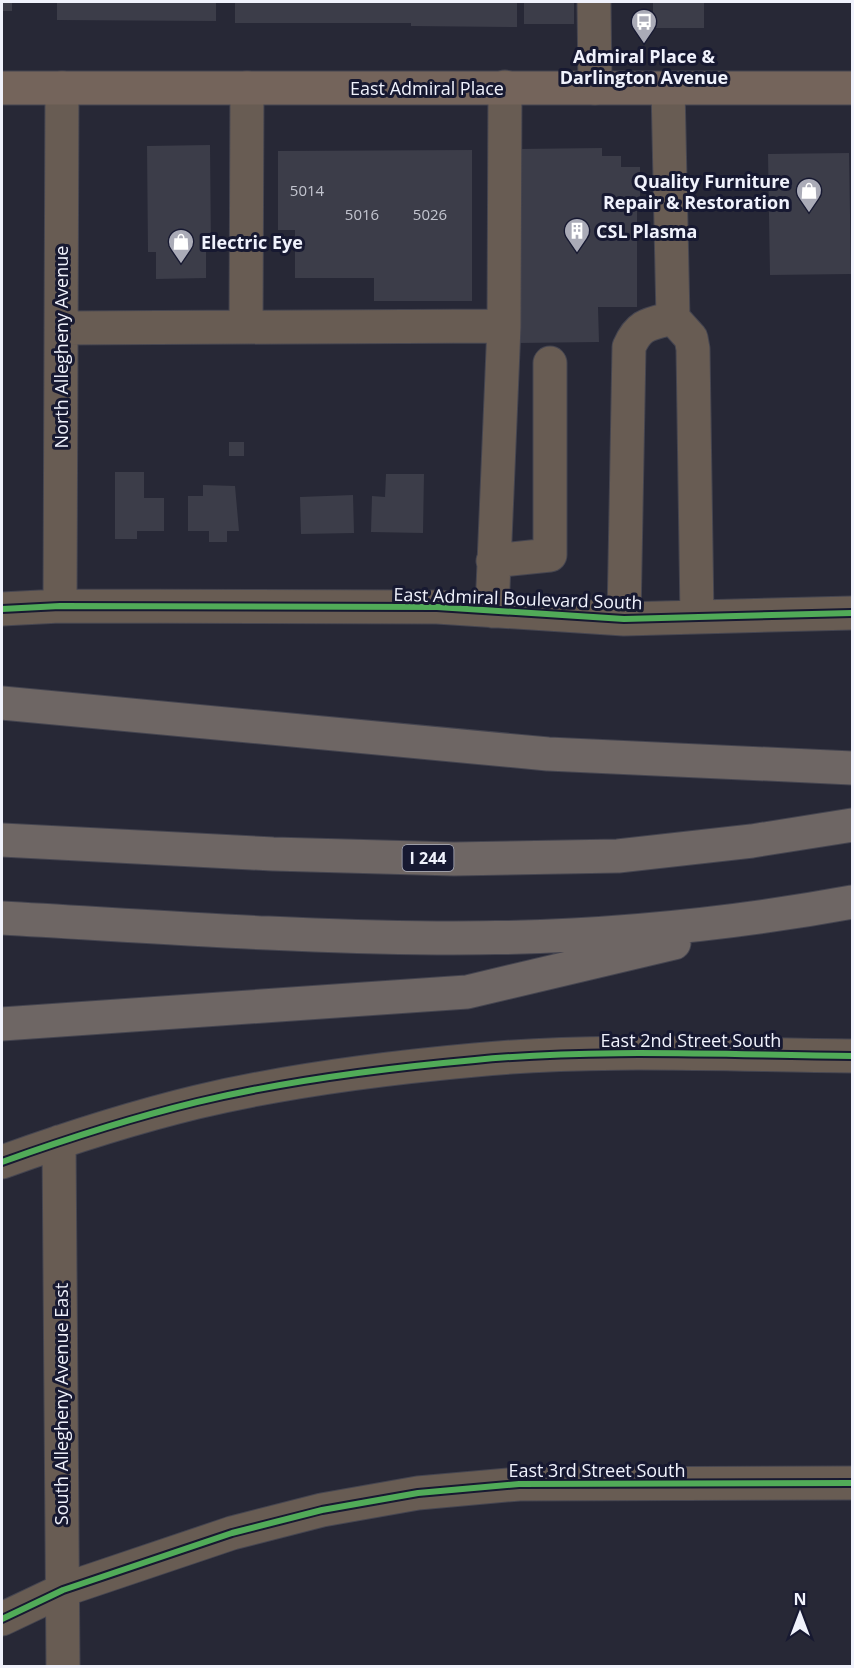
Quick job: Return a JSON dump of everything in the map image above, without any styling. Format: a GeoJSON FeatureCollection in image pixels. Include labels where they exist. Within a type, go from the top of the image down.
{"type":"FeatureCollection","features":[{"type":"Feature","properties":{"kind":"highway"},"geometry":{"type":"LineString","coordinates":[[2,703],[548,754],[852,768]]}},
{"type":"Feature","properties":{"kind":"highway","name":"I 244"},"geometry":{"type":"LineString","coordinates":[[2,840],[273,854],[454,859],[594,856],[752,841],[852,825]]}},
{"type":"Feature","properties":{"kind":"highway"},"geometry":{"type":"LineString","coordinates":[[2,918],[437,938],[575,934],[703,925],[846,903]]}},
{"type":"Feature","properties":{"kind":"highway"},"geometry":{"type":"LineString","coordinates":[[2,1024],[467,992],[846,903]]}},
{"type":"Feature","properties":{"kind":"main road","name":"East Admiral Place"},"geometry":{"type":"LineString","coordinates":[[2,88],[852,88]]}},
{"type":"Feature","properties":{"kind":"street"},"geometry":{"type":"LineString","coordinates":[[594,2],[595,88]]}},
{"type":"Feature","properties":{"kind":"street"},"geometry":{"type":"LineString","coordinates":[[492,610],[504,326],[505,87]]}},
{"type":"Feature","properties":{"kind":"street","name":"North Allegheny Avenue"},"geometry":{"type":"LineString","coordinates":[[60,606],[62,88]]}},
{"type":"Feature","properties":{"kind":"street"},"geometry":{"type":"LineString","coordinates":[[246,327],[247,88]]}},
{"type":"Feature","properties":{"kind":"street"},"geometry":{"type":"LineString","coordinates":[[668,88],[673,318],[691,338],[693,349],[697,617]]}},
{"type":"Feature","properties":{"kind":"street"},"geometry":{"type":"LineString","coordinates":[[624,619],[629,347],[635,334],[645,325],[673,318]]}},
{"type":"Feature","properties":{"kind":"street"},"geometry":{"type":"LineString","coordinates":[[61,328],[504,326]]}},
{"type":"Feature","properties":{"kind":"street"},"geometry":{"type":"LineString","coordinates":[[493,561],[550,555],[550,363]]}},
{"type":"Feature","properties":{"kind":"street","name":"East Admiral Boulevard South"},"geometry":{"type":"LineString","coordinates":[[2,609],[60,606],[437,607],[624,619],[852,613]]}},
{"type":"Feature","properties":{"kind":"street","name":"East 2nd Street South"},"geometry":{"type":"LineString","coordinates":[[2,1162],[59,1142],[198,1102],[347,1075],[477,1059],[626,1055],[852,1056]]}},
{"type":"Feature","properties":{"kind":"street","name":"South Allegheny Avenue East"},"geometry":{"type":"LineString","coordinates":[[59,1142],[63,1666]]}},
{"type":"Feature","properties":{"kind":"street","name":"East 3rd Street South"},"geometry":{"type":"LineString","coordinates":[[2,1619],[63,1590],[232,1533],[322,1510],[418,1492],[519,1484],[852,1483]]}},
{"type":"Feature","properties":{"kind":"building"},"geometry":{"type":"Polygon","coordinates":[[[2,2],[12,2],[12,11],[2,11],[2,2]]]}},
{"type":"Feature","properties":{"kind":"building"},"geometry":{"type":"Polygon","coordinates":[[[57,2],[216,2],[216,21],[57,20],[57,2]]]}},
{"type":"Feature","properties":{"kind":"building"},"geometry":{"type":"Polygon","coordinates":[[[235,2],[517,2],[517,27],[411,26],[411,23],[235,23],[235,2]]]}},
{"type":"Feature","properties":{"kind":"building"},"geometry":{"type":"Polygon","coordinates":[[[524,2],[574,2],[574,24],[524,24],[524,2]]]}},
{"type":"Feature","properties":{"kind":"building"},"geometry":{"type":"Polygon","coordinates":[[[653,2],[704,2],[704,28],[653,28],[653,2]]]}},
{"type":"Feature","properties":{"kind":"building"},"geometry":{"type":"Polygon","coordinates":[[[210,145],[211,251],[206,251],[206,278],[156,279],[156,252],[148,252],[147,146],[210,145]]]}},
{"type":"Feature","properties":{"kind":"building","name":"CSL Plasma"},"geometry":{"type":"Polygon","coordinates":[[[602,148],[602,156],[621,156],[621,167],[640,167],[640,202],[637,202],[637,307],[598,307],[599,342],[518,343],[517,149],[602,148]]]}},
{"type":"Feature","properties":{"kind":"building"},"geometry":{"type":"Polygon","coordinates":[[[472,150],[472,301],[374,301],[374,278],[295,278],[295,230],[278,230],[278,151],[472,150]]]}},
{"type":"Feature","properties":{"kind":"building","name":"Quality Furniture Repair & Restoration"},"geometry":{"type":"Polygon","coordinates":[[[849,153],[851,274],[770,275],[768,154],[849,153]]]}},
{"type":"Feature","properties":{"kind":"building"},"geometry":{"type":"Polygon","coordinates":[[[229,442],[244,442],[244,456],[229,456],[229,442]]]}},
{"type":"Feature","properties":{"kind":"building"},"geometry":{"type":"Polygon","coordinates":[[[115,472],[144,472],[144,498],[164,498],[164,531],[137,531],[137,539],[115,539],[115,472]]]}},
{"type":"Feature","properties":{"kind":"building"},"geometry":{"type":"Polygon","coordinates":[[[386,474],[424,474],[423,533],[371,532],[372,496],[385,497],[386,474]]]}},
{"type":"Feature","properties":{"kind":"building"},"geometry":{"type":"Polygon","coordinates":[[[203,485],[235,486],[239,531],[227,531],[227,542],[209,542],[209,531],[188,531],[188,496],[203,496],[203,485]]]}},
{"type":"Feature","properties":{"kind":"building"},"geometry":{"type":"Polygon","coordinates":[[[353,495],[354,533],[301,534],[300,497],[353,495]]]}},
{"type":"Feature","properties":{"kind":"cycle path"},"geometry":{"type":"LineString","coordinates":[[2,609],[60,606],[437,607],[624,619],[852,613]]}},
{"type":"Feature","properties":{"kind":"cycle path"},"geometry":{"type":"LineString","coordinates":[[2,1162],[99,1129],[197,1102],[265,1088],[371,1071],[521,1056],[568,1054],[852,1056]]}},
{"type":"Feature","properties":{"kind":"cycle path"},"geometry":{"type":"LineString","coordinates":[[2,1619],[63,1590],[232,1533],[322,1510],[418,1493],[519,1484],[852,1483]]}},
{"type":"Feature","properties":{"kind":"place","name":"Admiral Place & Darlington Avenue"},"geometry":{"type":"Point","coordinates":[644,45]}},
{"type":"Feature","properties":{"kind":"place","name":"Quality Furniture Repair & Restoration"},"geometry":{"type":"Point","coordinates":[809,214]}},
{"type":"Feature","properties":{"kind":"place","name":"CSL Plasma"},"geometry":{"type":"Point","coordinates":[577,254]}},
{"type":"Feature","properties":{"kind":"place","name":"Electric Eye"},"geometry":{"type":"Point","coordinates":[181,265]}}]}
